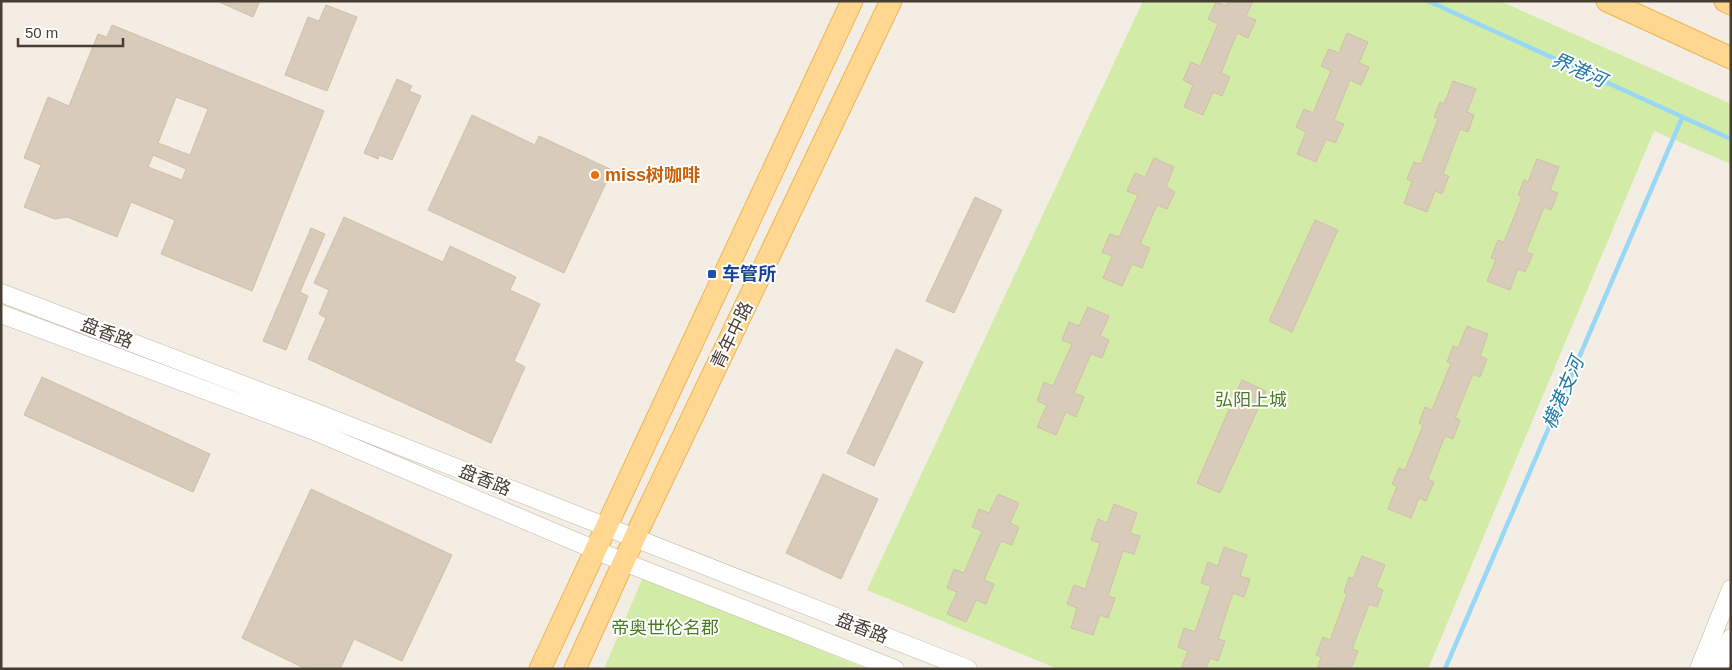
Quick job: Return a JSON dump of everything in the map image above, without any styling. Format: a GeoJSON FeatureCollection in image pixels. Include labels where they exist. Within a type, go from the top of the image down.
{"type":"FeatureCollection","features":[{"type":"Feature","properties":{"kind":"main road","name":"青年中路"},"geometry":{"type":"LineString","coordinates":[[540,669],[852,1]]}},
{"type":"Feature","properties":{"kind":"main road","name":"青年中路"},"geometry":{"type":"LineString","coordinates":[[575,669],[634,539],[891,1]]}},
{"type":"Feature","properties":{"kind":"main road"},"geometry":{"type":"LineString","coordinates":[[1607,1],[1731,58]]}},
{"type":"Feature","properties":{"kind":"main road"},"geometry":{"type":"LineString","coordinates":[[1725,1],[1731,4]]}},
{"type":"Feature","properties":{"kind":"street","name":"盘香路"},"geometry":{"type":"LineString","coordinates":[[1,293],[607,527],[968,669]]}},
{"type":"Feature","properties":{"kind":"street","name":"盘香路"},"geometry":{"type":"LineString","coordinates":[[1,314],[312,430],[624,562],[895,669]]}},
{"type":"Feature","properties":{"kind":"street"},"geometry":{"type":"LineString","coordinates":[[1699,669],[1731,588]]}},
{"type":"Feature","properties":{"kind":"street"},"geometry":{"type":"LineString","coordinates":[[1718,669],[1731,638]]}},
{"type":"Feature","properties":{"kind":"green space","name":"弘阳上城"},"geometry":{"type":"Polygon","coordinates":[[[1143,1],[1500,1],[1731,104],[1731,164],[1654,131],[1428,669],[1058,669],[867,590],[1143,1]]]}},
{"type":"Feature","properties":{"kind":"green space","name":"帝奥世伦名郡"},"geometry":{"type":"Polygon","coordinates":[[[643,577],[866,669],[604,669],[643,577]]]}},
{"type":"Feature","properties":{"kind":"building"},"geometry":{"type":"Polygon","coordinates":[[[217,1],[260,1],[253,17],[217,1]]]}},
{"type":"Feature","properties":{"kind":"building"},"geometry":{"type":"Polygon","coordinates":[[[1228,1],[1253,1],[1246,16],[1256,20],[1248,38],[1237,33],[1221,73],[1230,77],[1222,96],[1213,92],[1203,115],[1184,107],[1193,85],[1183,80],[1191,62],[1200,66],[1218,24],[1208,19],[1216,2],[1226,6],[1228,1]]]}},
{"type":"Feature","properties":{"kind":"building"},"geometry":{"type":"Polygon","coordinates":[[[326,5],[357,17],[327,91],[285,75],[308,17],[319,21],[326,5]]]}},
{"type":"Feature","properties":{"kind":"building"},"geometry":{"type":"Polygon","coordinates":[[[112,25],[324,111],[252,291],[161,254],[175,220],[131,202],[117,237],[67,217],[55,219],[24,207],[41,165],[24,158],[48,97],[69,106],[98,34],[107,37],[112,25]],[[176,97],[158,143],[190,155],[208,109],[176,97]],[[153,155],[148,167],[182,180],[186,169],[153,155]]]}},
{"type":"Feature","properties":{"kind":"building"},"geometry":{"type":"Polygon","coordinates":[[[1347,33],[1368,42],[1359,63],[1369,67],[1361,85],[1350,80],[1334,120],[1344,124],[1335,143],[1326,139],[1316,162],[1297,154],[1306,132],[1296,127],[1304,109],[1313,113],[1331,71],[1321,66],[1329,49],[1339,53],[1347,33]]]}},
{"type":"Feature","properties":{"kind":"building"},"geometry":{"type":"Polygon","coordinates":[[[397,79],[412,86],[409,91],[421,96],[392,160],[379,155],[378,159],[364,153],[397,79]]]}},
{"type":"Feature","properties":{"kind":"building"},"geometry":{"type":"Polygon","coordinates":[[[1453,81],[1476,89],[1467,112],[1474,115],[1468,132],[1460,129],[1443,174],[1449,176],[1442,194],[1435,191],[1427,212],[1404,203],[1412,182],[1407,179],[1414,162],[1421,164],[1438,119],[1434,117],[1440,102],[1444,104],[1453,81]]]}},
{"type":"Feature","properties":{"kind":"building"},"geometry":{"type":"Polygon","coordinates":[[[472,115],[535,145],[539,136],[612,170],[564,273],[428,210],[472,115]]]}},
{"type":"Feature","properties":{"kind":"building"},"geometry":{"type":"Polygon","coordinates":[[[1154,158],[1174,167],[1166,187],[1175,192],[1167,209],[1157,205],[1140,244],[1150,248],[1142,268],[1132,264],[1122,286],[1103,278],[1112,256],[1102,252],[1110,234],[1119,237],[1138,195],[1127,191],[1135,173],[1145,177],[1154,158]]]}},
{"type":"Feature","properties":{"kind":"building"},"geometry":{"type":"Polygon","coordinates":[[[1537,159],[1559,167],[1550,190],[1558,193],[1551,210],[1544,207],[1526,252],[1533,254],[1525,272],[1518,269],[1510,290],[1487,281],[1496,259],[1491,258],[1498,240],[1504,242],[1522,197],[1518,195],[1524,180],[1528,182],[1537,159]]]}},
{"type":"Feature","properties":{"kind":"building"},"geometry":{"type":"Polygon","coordinates":[[[975,197],[1002,210],[954,313],[926,301],[975,197]]]}},
{"type":"Feature","properties":{"kind":"building"},"geometry":{"type":"Polygon","coordinates":[[[344,217],[443,262],[450,246],[516,277],[510,290],[540,304],[514,361],[525,367],[491,443],[308,359],[326,318],[319,314],[329,290],[314,283],[344,217]]]}},
{"type":"Feature","properties":{"kind":"building"},"geometry":{"type":"Polygon","coordinates":[[[1315,220],[1338,230],[1292,332],[1269,321],[1315,220]]]}},
{"type":"Feature","properties":{"kind":"building"},"geometry":{"type":"Polygon","coordinates":[[[311,228],[325,234],[300,292],[308,296],[286,350],[263,341],[311,228]]]}},
{"type":"Feature","properties":{"kind":"building"},"geometry":{"type":"Polygon","coordinates":[[[1088,307],[1109,316],[1100,336],[1109,340],[1102,358],[1091,354],[1074,393],[1084,397],[1076,417],[1066,412],[1056,435],[1037,427],[1047,405],[1037,401],[1044,382],[1053,386],[1072,344],[1062,340],[1069,322],[1079,326],[1088,307]]]}},
{"type":"Feature","properties":{"kind":"building"},"geometry":{"type":"Polygon","coordinates":[[[1467,326],[1488,334],[1480,356],[1487,359],[1480,377],[1473,374],[1455,418],[1460,420],[1453,439],[1445,436],[1428,479],[1434,482],[1426,501],[1419,498],[1411,518],[1388,509],[1397,486],[1392,484],[1399,468],[1405,470],[1423,425],[1419,423],[1425,407],[1432,410],[1451,363],[1447,362],[1453,346],[1458,348],[1467,326]]]}},
{"type":"Feature","properties":{"kind":"building"},"geometry":{"type":"Polygon","coordinates":[[[896,349],[923,362],[874,466],[847,453],[896,349]]]}},
{"type":"Feature","properties":{"kind":"building"},"geometry":{"type":"Polygon","coordinates":[[[42,377],[210,454],[193,492],[24,415],[42,377]]]}},
{"type":"Feature","properties":{"kind":"building"},"geometry":{"type":"Polygon","coordinates":[[[1242,380],[1266,391],[1220,493],[1197,483],[1242,380]]]}},
{"type":"Feature","properties":{"kind":"building"},"geometry":{"type":"Polygon","coordinates":[[[823,474],[878,499],[841,579],[786,553],[823,474]]]}},
{"type":"Feature","properties":{"kind":"building"},"geometry":{"type":"Polygon","coordinates":[[[311,489],[452,555],[402,661],[354,639],[340,669],[306,669],[242,638],[311,489]]]}},
{"type":"Feature","properties":{"kind":"building"},"geometry":{"type":"Polygon","coordinates":[[[998,494],[1019,503],[1010,523],[1019,527],[1012,545],[1001,541],[984,580],[994,584],[986,604],[976,600],[966,622],[947,614],[957,592],[947,588],[954,569],[964,573],[982,531],[972,527],[979,509],[989,513],[998,494]]]}},
{"type":"Feature","properties":{"kind":"building"},"geometry":{"type":"Polygon","coordinates":[[[1114,504],[1137,513],[1130,533],[1140,536],[1134,554],[1123,551],[1108,596],[1115,598],[1108,618],[1100,615],[1093,635],[1071,628],[1077,608],[1067,604],[1074,585],[1085,589],[1100,543],[1091,540],[1098,519],[1107,523],[1114,504]]]}},
{"type":"Feature","properties":{"kind":"building"},"geometry":{"type":"Polygon","coordinates":[[[1224,547],[1247,555],[1240,576],[1250,579],[1244,597],[1233,593],[1218,639],[1225,641],[1218,661],[1210,658],[1206,669],[1181,669],[1188,651],[1178,647],[1184,628],[1195,632],[1211,586],[1201,583],[1208,562],[1218,566],[1224,547]]]}},
{"type":"Feature","properties":{"kind":"building"},"geometry":{"type":"Polygon","coordinates":[[[1362,556],[1385,565],[1376,587],[1383,590],[1377,607],[1369,604],[1352,649],[1358,651],[1351,669],[1344,666],[1343,669],[1317,669],[1321,657],[1316,655],[1323,637],[1330,640],[1347,594],[1344,592],[1349,577],[1353,579],[1362,556]]]}},
{"type":"Feature","properties":{"kind":"waterway","name":"界港河"},"geometry":{"type":"LineString","coordinates":[[1428,1],[1731,139]]}},
{"type":"Feature","properties":{"kind":"waterway","name":"横港支河"},"geometry":{"type":"LineString","coordinates":[[1445,669],[1682,118]]}},
{"type":"Feature","properties":{"kind":"place","name":"miss树咖啡"},"geometry":{"type":"Point","coordinates":[595,175]}},
{"type":"Feature","properties":{"kind":"place","name":"车管所"},"geometry":{"type":"Point","coordinates":[712,274]}}]}
